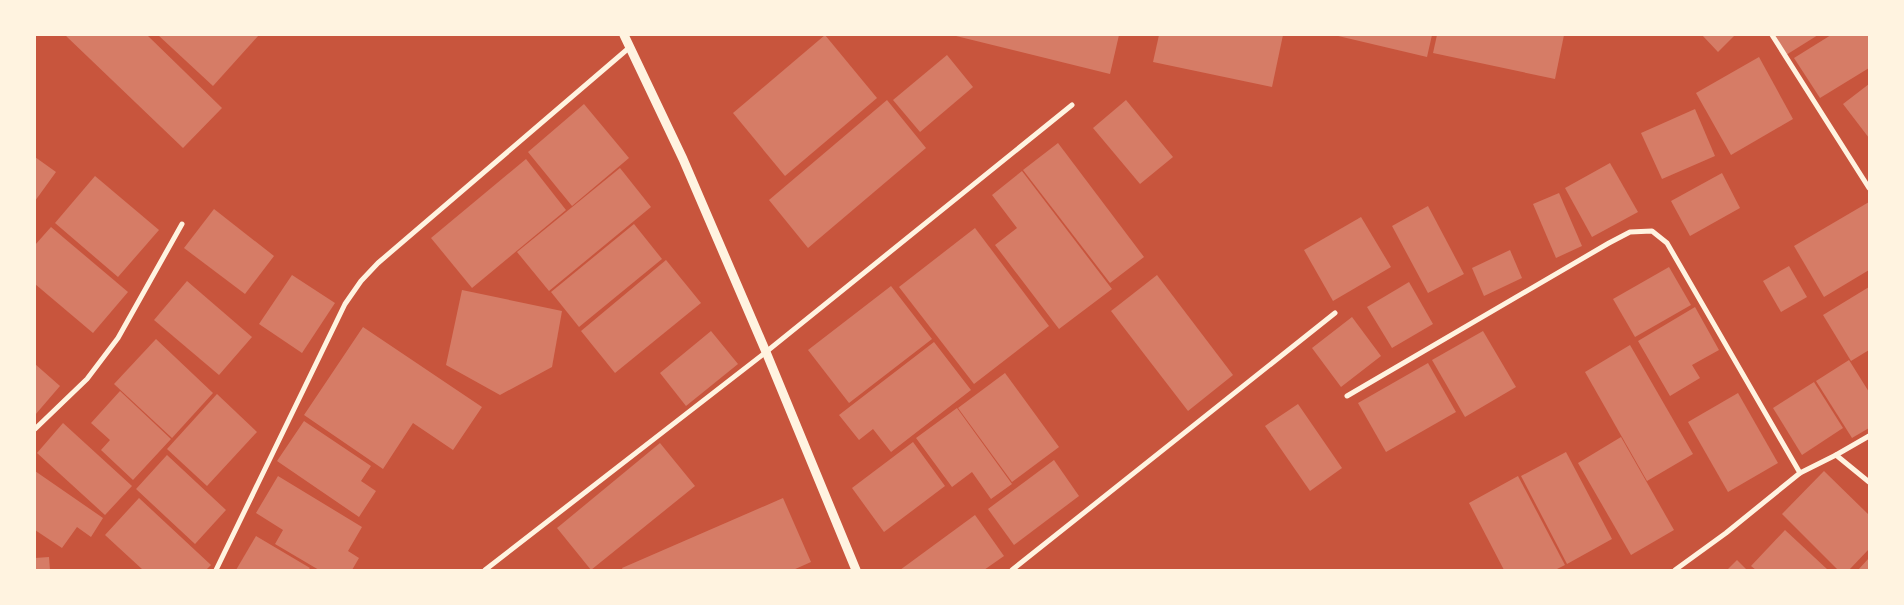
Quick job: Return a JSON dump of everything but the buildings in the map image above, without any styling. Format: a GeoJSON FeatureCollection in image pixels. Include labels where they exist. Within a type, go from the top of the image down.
{"type":"FeatureCollection","features":[{"type":"Feature","properties":{"kind":"street"},"geometry":{"type":"LineString","coordinates":[[624,35],[683,159],[766,352],[856,570]]}},
{"type":"Feature","properties":{"kind":"street"},"geometry":{"type":"LineString","coordinates":[[1772,35],[1869,188]]}},
{"type":"Feature","properties":{"kind":"street"},"geometry":{"type":"LineString","coordinates":[[216,570],[345,304],[361,281],[378,263],[630,47]]}},
{"type":"Feature","properties":{"kind":"street"},"geometry":{"type":"LineString","coordinates":[[485,570],[766,352],[1072,105]]}},
{"type":"Feature","properties":{"kind":"street"},"geometry":{"type":"LineString","coordinates":[[35,428],[87,379],[118,338],[182,224]]}},
{"type":"Feature","properties":{"kind":"street"},"geometry":{"type":"LineString","coordinates":[[1347,396],[1609,243],[1630,232],[1652,230],[1667,243],[1800,473]]}},
{"type":"Feature","properties":{"kind":"street"},"geometry":{"type":"LineString","coordinates":[[1012,570],[1335,313]]}},
{"type":"Feature","properties":{"kind":"street"},"geometry":{"type":"LineString","coordinates":[[1675,570],[1726,533],[1800,473],[1869,436]]}},
{"type":"Feature","properties":{"kind":"street"},"geometry":{"type":"LineString","coordinates":[[1836,455],[1869,482]]}}]}
